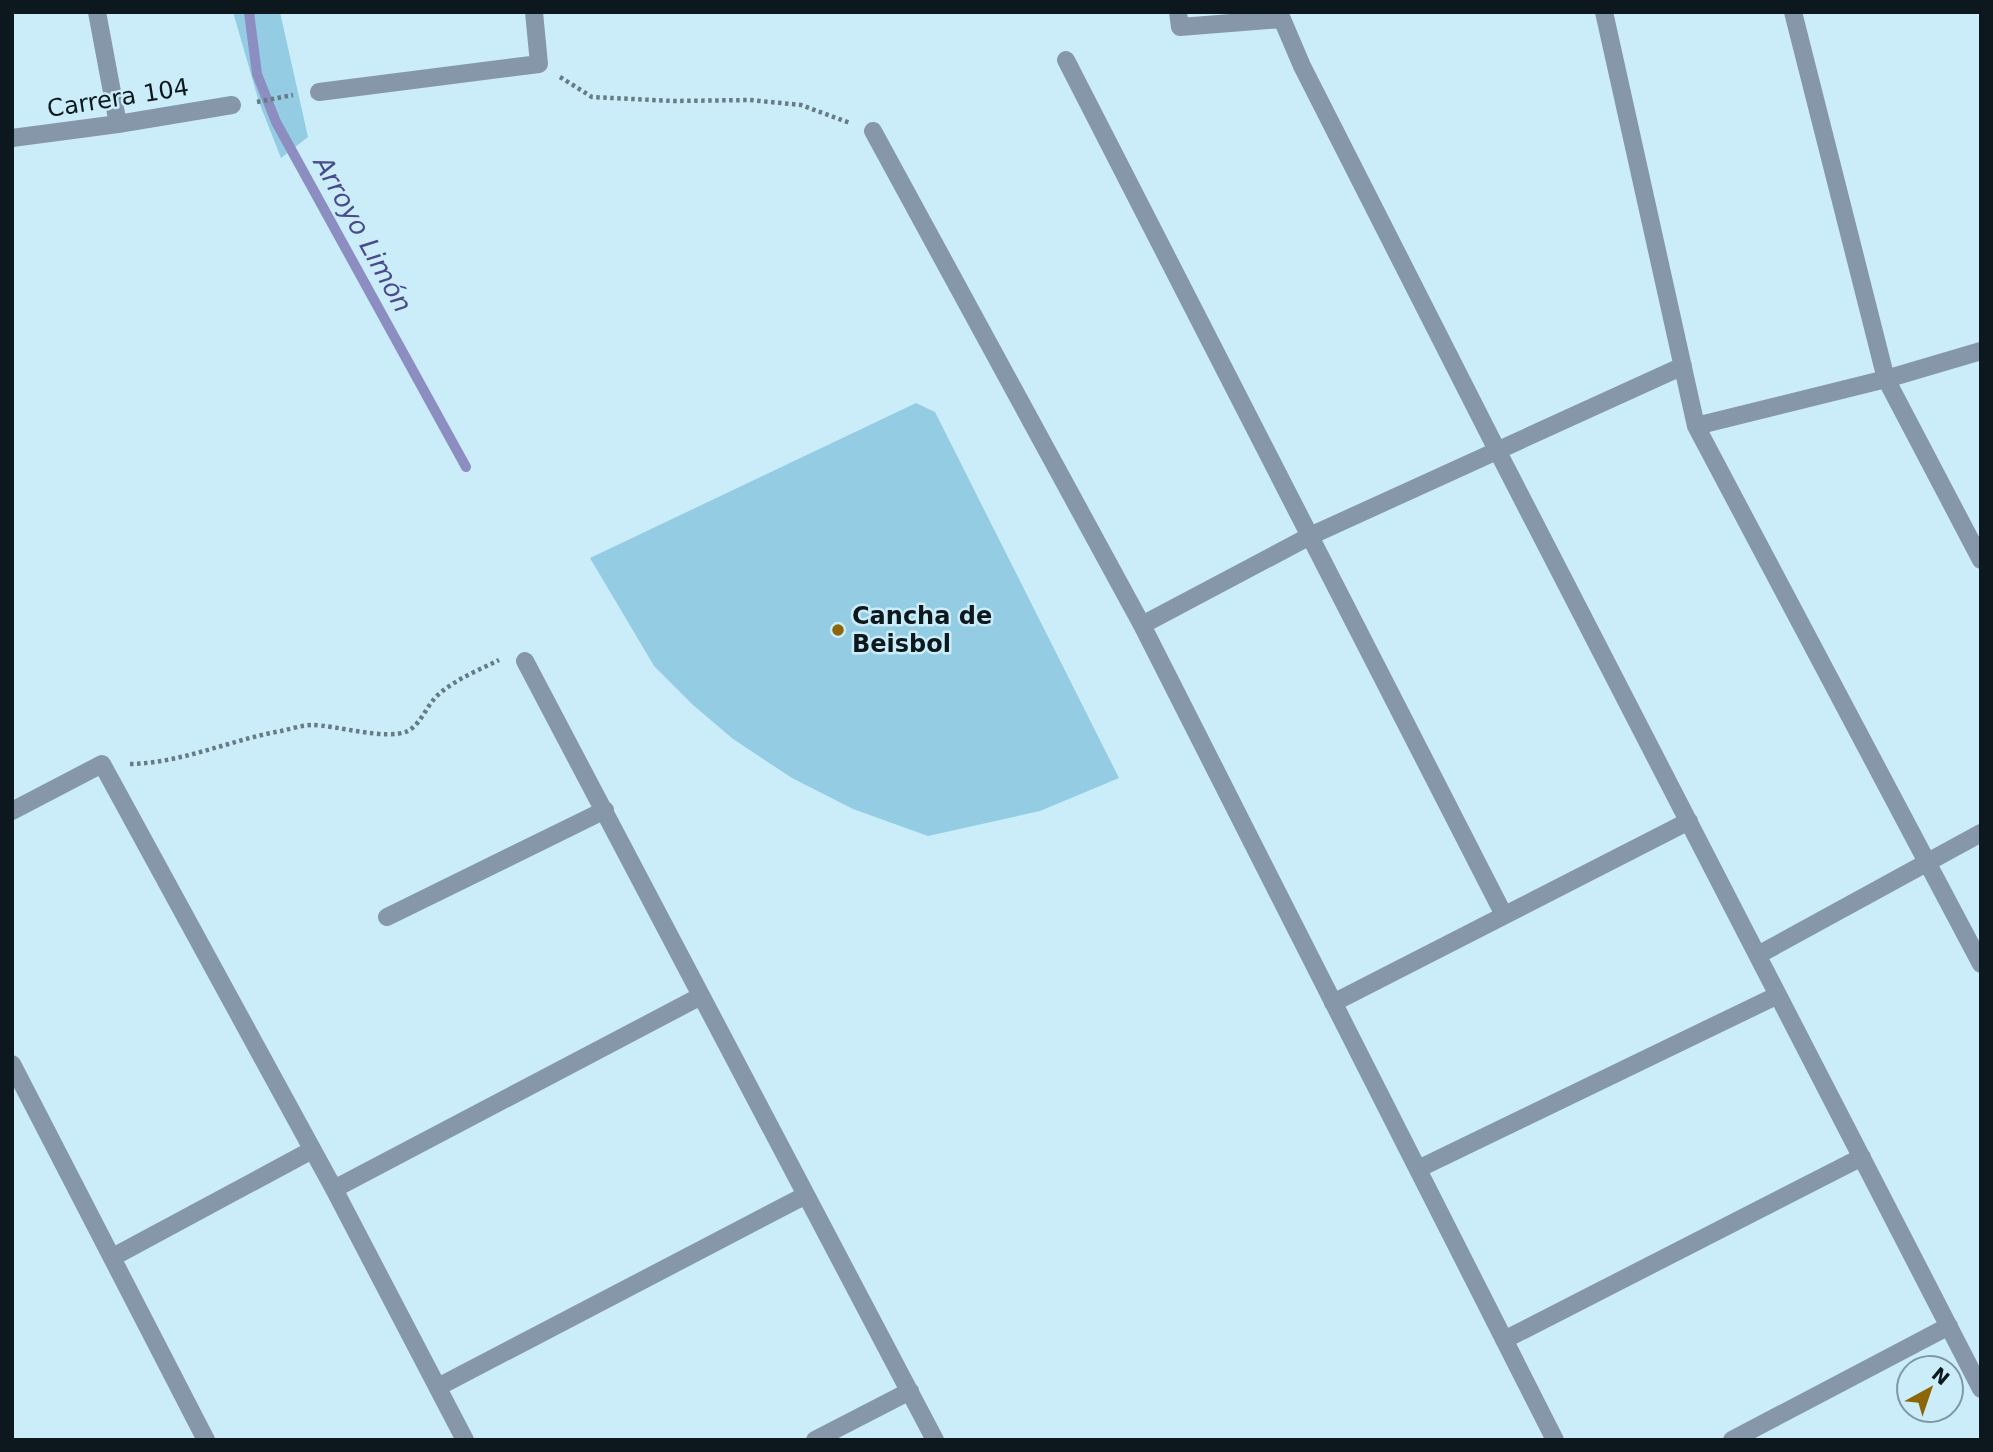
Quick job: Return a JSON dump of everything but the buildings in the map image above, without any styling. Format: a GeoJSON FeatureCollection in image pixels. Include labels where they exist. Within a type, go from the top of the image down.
{"type":"FeatureCollection","features":[{"type":"Feature","properties":{"kind":"street"},"geometry":{"type":"LineString","coordinates":[[97,12],[118,124]]}},
{"type":"Feature","properties":{"kind":"street"},"geometry":{"type":"LineString","coordinates":[[319,92],[539,64],[534,12]]}},
{"type":"Feature","properties":{"kind":"street"},"geometry":{"type":"LineString","coordinates":[[1178,12],[1181,27],[1282,19],[1302,66],[1496,450],[1981,1389]]}},
{"type":"Feature","properties":{"kind":"street"},"geometry":{"type":"LineString","coordinates":[[1604,12],[1696,426],[1981,964]]}},
{"type":"Feature","properties":{"kind":"street"},"geometry":{"type":"LineString","coordinates":[[1793,12],[1886,379],[1981,559]]}},
{"type":"Feature","properties":{"kind":"street"},"geometry":{"type":"LineString","coordinates":[[1066,60],[1504,915]]}},
{"type":"Feature","properties":{"kind":"street","name":"Carrera 104"},"geometry":{"type":"LineString","coordinates":[[12,138],[232,105]]}},
{"type":"Feature","properties":{"kind":"street"},"geometry":{"type":"LineString","coordinates":[[873,131],[1142,625],[1555,1440]]}},
{"type":"Feature","properties":{"kind":"street"},"geometry":{"type":"LineString","coordinates":[[1696,426],[1886,379],[1981,351]]}},
{"type":"Feature","properties":{"kind":"street"},"geometry":{"type":"LineString","coordinates":[[1142,625],[1310,536],[1683,366]]}},
{"type":"Feature","properties":{"kind":"street"},"geometry":{"type":"LineString","coordinates":[[525,662],[935,1440]]}},
{"type":"Feature","properties":{"kind":"street"},"geometry":{"type":"LineString","coordinates":[[12,811],[102,764],[334,1189],[465,1440]]}},
{"type":"Feature","properties":{"kind":"street"},"geometry":{"type":"LineString","coordinates":[[387,917],[605,810]]}},
{"type":"Feature","properties":{"kind":"street"},"geometry":{"type":"LineString","coordinates":[[1334,1003],[1689,821]]}},
{"type":"Feature","properties":{"kind":"street"},"geometry":{"type":"LineString","coordinates":[[1758,955],[1981,833]]}},
{"type":"Feature","properties":{"kind":"street"},"geometry":{"type":"LineString","coordinates":[[1418,1169],[1778,995]]}},
{"type":"Feature","properties":{"kind":"street"},"geometry":{"type":"LineString","coordinates":[[334,1189],[701,996]]}},
{"type":"Feature","properties":{"kind":"street"},"geometry":{"type":"LineString","coordinates":[[12,1064],[206,1440]]}},
{"type":"Feature","properties":{"kind":"street"},"geometry":{"type":"LineString","coordinates":[[113,1257],[312,1150]]}},
{"type":"Feature","properties":{"kind":"street"},"geometry":{"type":"LineString","coordinates":[[1504,1340],[1862,1157]]}},
{"type":"Feature","properties":{"kind":"street"},"geometry":{"type":"LineString","coordinates":[[438,1387],[806,1195]]}},
{"type":"Feature","properties":{"kind":"street"},"geometry":{"type":"LineString","coordinates":[[1732,1440],[1949,1326]]}},
{"type":"Feature","properties":{"kind":"street"},"geometry":{"type":"LineString","coordinates":[[815,1440],[910,1391]]}},
{"type":"Feature","properties":{"kind":"path"},"geometry":{"type":"LineString","coordinates":[[539,64],[592,97],[673,101],[750,100],[801,105],[873,131]]}},
{"type":"Feature","properties":{"kind":"path"},"geometry":{"type":"LineString","coordinates":[[259,102],[290,96]]}},
{"type":"Feature","properties":{"kind":"path"},"geometry":{"type":"LineString","coordinates":[[102,764],[150,763],[193,754],[253,736],[312,725],[351,732],[394,733],[408,730],[438,695],[458,681],[509,654],[525,662]]}},
{"type":"Feature","properties":{"kind":"shaded area"},"geometry":{"type":"Polygon","coordinates":[[[233,12],[280,12],[308,137],[281,158],[259,102],[233,12]]]}},
{"type":"Feature","properties":{"kind":"shaded area","name":"Cancha de Beisbol"},"geometry":{"type":"Polygon","coordinates":[[[916,403],[935,412],[1119,778],[1040,811],[928,836],[853,809],[792,778],[733,739],[693,705],[654,666],[590,558],[916,403]]]}},
{"type":"Feature","properties":{"kind":"waterway","name":"Arroyo Limón"},"geometry":{"type":"LineString","coordinates":[[249,12],[257,74],[276,122],[466,467]]}},
{"type":"Feature","properties":{"kind":"place","name":"Cancha de Beisbol"},"geometry":{"type":"Point","coordinates":[838,630]}}]}
